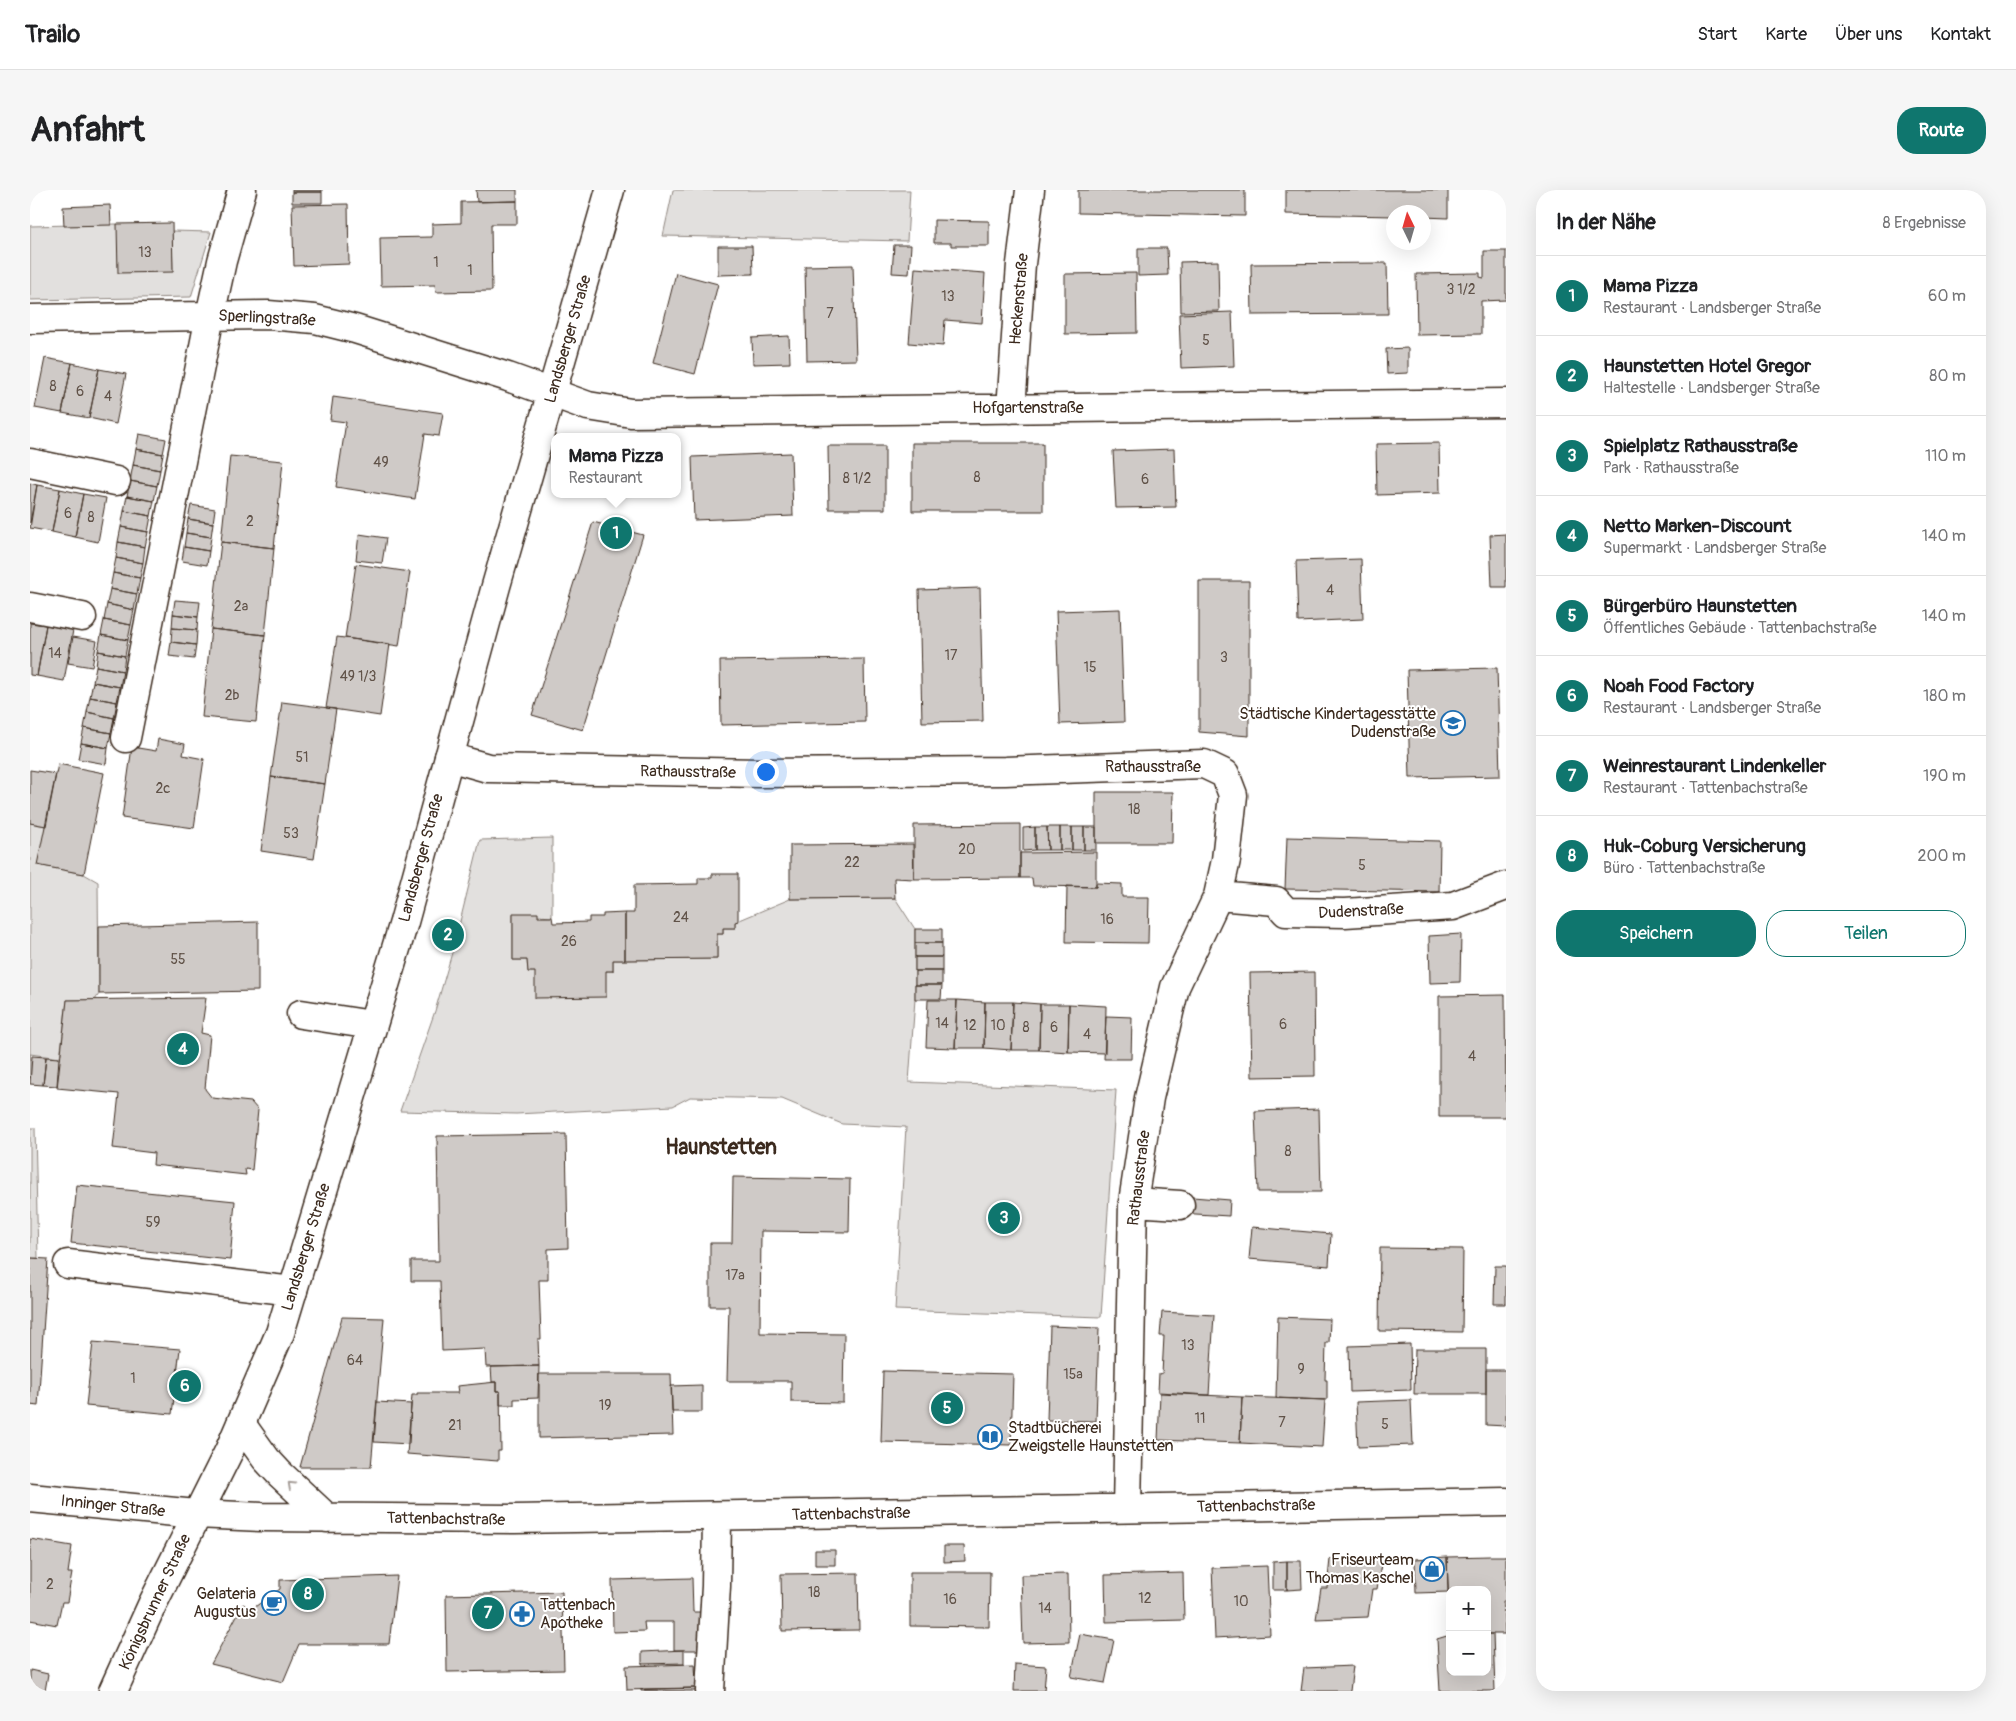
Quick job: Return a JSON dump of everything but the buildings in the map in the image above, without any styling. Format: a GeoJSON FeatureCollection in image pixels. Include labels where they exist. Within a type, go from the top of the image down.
{"type":"FeatureCollection","features":[{"type":"Feature","properties":{"kind":"street"},"geometry":{"type":"LineString","coordinates":[[126,738],[210,316],[222,261],[242,190]]}},
{"type":"Feature","properties":{"kind":"street","name":"Landsberger Straße"},"geometry":{"type":"LineString","coordinates":[[196,1514],[229,1450],[280,1333],[404,922],[496,586],[610,190]]}},
{"type":"Feature","properties":{"kind":"street","name":"Heckenstraße"},"geometry":{"type":"LineString","coordinates":[[1011,409],[1021,264],[1030,190]]}},
{"type":"Feature","properties":{"kind":"street","name":"Sperlingstraße"},"geometry":{"type":"LineString","coordinates":[[30,319],[268,315],[315,319],[355,329],[508,377],[552,393]]}},
{"type":"Feature","properties":{"kind":"street","name":"Hofgartenstraße"},"geometry":{"type":"LineString","coordinates":[[552,393],[595,408],[631,413],[1506,403]]}},
{"type":"Feature","properties":{"kind":"street"},"geometry":{"type":"LineString","coordinates":[[30,463],[116,481]]}},
{"type":"Feature","properties":{"kind":"street"},"geometry":{"type":"LineString","coordinates":[[30,607],[82,617]]}},
{"type":"Feature","properties":{"kind":"street","name":"Rathausstraße"},"geometry":{"type":"LineString","coordinates":[[449,757],[488,768],[760,773],[1005,771],[1204,764],[1225,774],[1234,795],[1226,860],[1218,896],[1175,987],[1150,1098],[1133,1202],[1127,1508]]}},
{"type":"Feature","properties":{"kind":"street","name":"Dudenstraße"},"geometry":{"type":"LineString","coordinates":[[1218,896],[1276,901],[1286,912],[1345,913],[1453,906],[1506,886]]}},
{"type":"Feature","properties":{"kind":"street"},"geometry":{"type":"LineString","coordinates":[[301,1014],[372,1025]]}},
{"type":"Feature","properties":{"kind":"street"},"geometry":{"type":"LineString","coordinates":[[1133,1202],[1180,1205]]}},
{"type":"Feature","properties":{"kind":"street"},"geometry":{"type":"LineString","coordinates":[[68,1264],[293,1291]]}},
{"type":"Feature","properties":{"kind":"street"},"geometry":{"type":"LineString","coordinates":[[241,1424],[280,1474],[327,1518]]}},
{"type":"Feature","properties":{"kind":"street","name":"Inninger Straße"},"geometry":{"type":"LineString","coordinates":[[30,1498],[196,1514]]}},
{"type":"Feature","properties":{"kind":"street","name":"Tattenbachstraße"},"geometry":{"type":"LineString","coordinates":[[196,1514],[327,1518],[515,1519],[1506,1502]]}},
{"type":"Feature","properties":{"kind":"street","name":"Königsbrunner Straße"},"geometry":{"type":"LineString","coordinates":[[113,1691],[196,1514]]}},
{"type":"Feature","properties":{"kind":"street"},"geometry":{"type":"LineString","coordinates":[[710,1691],[716,1586],[717,1516]]}},
{"type":"Feature","properties":{"kind":"shaded area"},"geometry":{"type":"Polygon","coordinates":[[[673,190],[910,190],[907,241],[663,236],[673,190]]]}},
{"type":"Feature","properties":{"kind":"shaded area"},"geometry":{"type":"Polygon","coordinates":[[[117,224],[173,272],[172,231],[211,232],[191,297],[30,300],[30,226],[117,224]]]}},
{"type":"Feature","properties":{"kind":"shaded area"},"geometry":{"type":"Polygon","coordinates":[[[30,823],[46,826],[38,865],[84,874],[98,882],[99,994],[95,1000],[67,1000],[60,1058],[30,1054],[30,823]]]}},
{"type":"Feature","properties":{"kind":"shaded area"},"geometry":{"type":"Polygon","coordinates":[[[552,838],[552,917],[513,914],[513,960],[527,960],[528,972],[613,971],[613,960],[717,959],[717,934],[723,934],[723,928],[735,928],[735,922],[790,899],[895,898],[915,929],[915,999],[909,1082],[1116,1090],[1101,1317],[895,1310],[906,1127],[842,1124],[782,1099],[690,1097],[673,1106],[516,1114],[400,1111],[435,1011],[454,946],[480,840],[552,838]]]}},
{"type":"Feature","properties":{"kind":"shaded area"},"geometry":{"type":"Polygon","coordinates":[[[30,1128],[35,1128],[38,1258],[30,1258],[30,1128]]]}},
{"type":"Feature","properties":{"kind":"place","name":"Mama Pizza"},"geometry":{"type":"Point","coordinates":[616,533]}},
{"type":"Feature","properties":{"kind":"place","name":"Städtische Kindertagesstätte Dudenstraße"},"geometry":{"type":"Point","coordinates":[1453,723]}},
{"type":"Feature","properties":{"kind":"place","name":"Haunstetten Hotel Gregor"},"geometry":{"type":"Point","coordinates":[448,935]}},
{"type":"Feature","properties":{"kind":"place","name":"Netto Marken-Discount"},"geometry":{"type":"Point","coordinates":[183,1049]}},
{"type":"Feature","properties":{"kind":"place","name":"Spielplatz Rathausstraße"},"geometry":{"type":"Point","coordinates":[1004,1218]}},
{"type":"Feature","properties":{"kind":"place","name":"Noah Food Factory"},"geometry":{"type":"Point","coordinates":[185,1386]}},
{"type":"Feature","properties":{"kind":"place","name":"Bürgerbüro Haunstetten"},"geometry":{"type":"Point","coordinates":[947,1408]}},
{"type":"Feature","properties":{"kind":"place","name":"Stadtbücherei Zweigstelle Haunstetten"},"geometry":{"type":"Point","coordinates":[990,1437]}},
{"type":"Feature","properties":{"kind":"place","name":"Friseurteam Thomas Kaschel"},"geometry":{"type":"Point","coordinates":[1432,1569]}},
{"type":"Feature","properties":{"kind":"place","name":"Huk-Coburg Versicherung"},"geometry":{"type":"Point","coordinates":[308,1594]}},
{"type":"Feature","properties":{"kind":"place","name":"Gelateria Augustus"},"geometry":{"type":"Point","coordinates":[274,1603]}},
{"type":"Feature","properties":{"kind":"place","name":"Weinrestaurant Lindenkeller"},"geometry":{"type":"Point","coordinates":[488,1613]}},
{"type":"Feature","properties":{"kind":"place","name":"Tattenbach Apotheke"},"geometry":{"type":"Point","coordinates":[522,1614]}},
{"type":"Feature","properties":{"kind":"district","name":"Haunstetten"},"geometry":{"type":"Point","coordinates":[721,1147]}}]}
